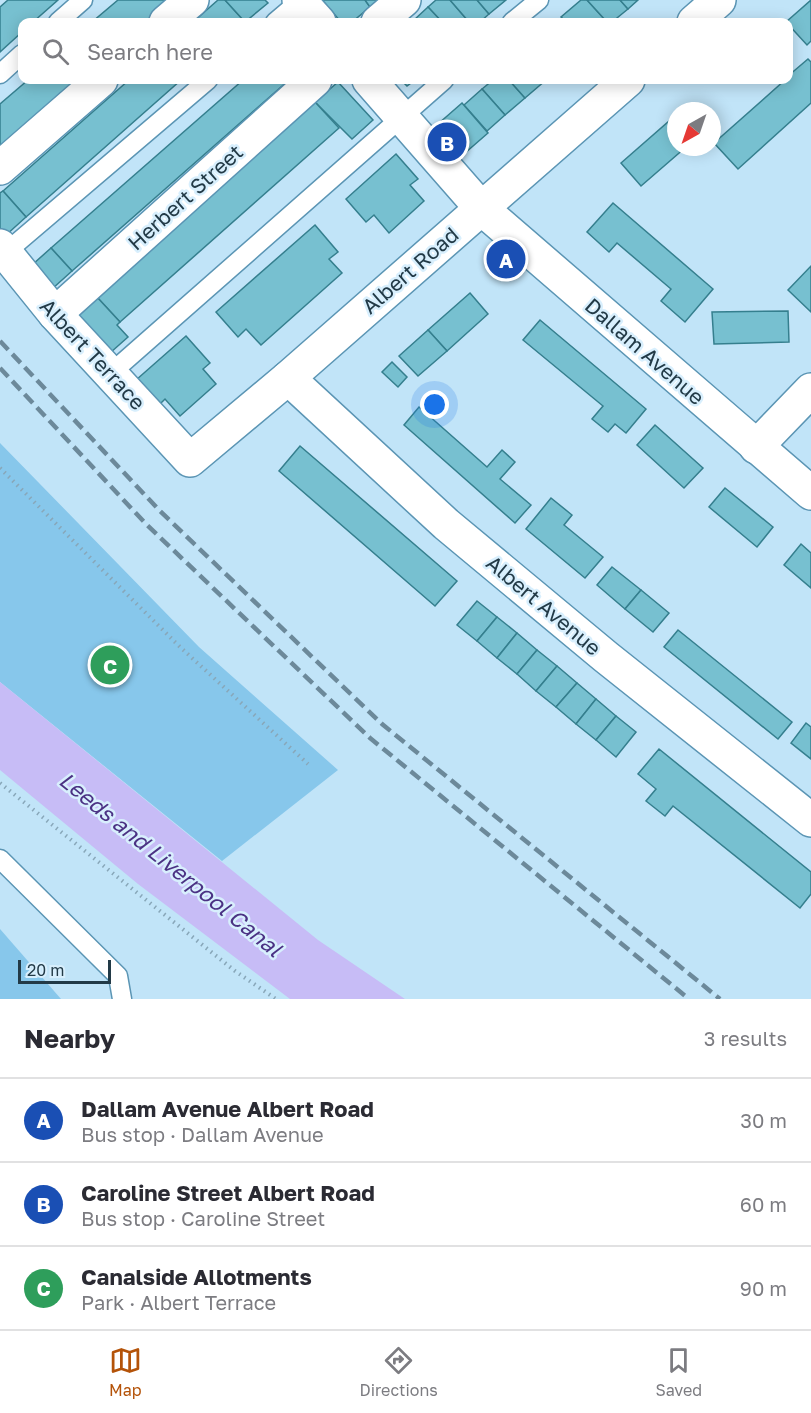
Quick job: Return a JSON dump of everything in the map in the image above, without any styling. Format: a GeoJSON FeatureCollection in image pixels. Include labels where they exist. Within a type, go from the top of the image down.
{"type":"FeatureCollection","features":[{"type":"Feature","properties":{"kind":"street"},"geometry":{"type":"LineString","coordinates":[[171,18],[192,0]]}},
{"type":"Feature","properties":{"kind":"street"},"geometry":{"type":"LineString","coordinates":[[383,18],[404,0]]}},
{"type":"Feature","properties":{"kind":"street"},"geometry":{"type":"LineString","coordinates":[[699,18],[720,0]]}},
{"type":"Feature","properties":{"kind":"street"},"geometry":{"type":"LineString","coordinates":[[0,168],[96,84]]}},
{"type":"Feature","properties":{"kind":"street","name":"Herbert Street"},"geometry":{"type":"LineString","coordinates":[[55,314],[311,84]]}},
{"type":"Feature","properties":{"kind":"street","name":"Dallam Avenue"},"geometry":{"type":"LineString","coordinates":[[372,84],[481,208],[811,493]]}},
{"type":"Feature","properties":{"kind":"street","name":"Albert Road"},"geometry":{"type":"LineString","coordinates":[[190,459],[288,378],[623,84]]}},
{"type":"Feature","properties":{"kind":"street","name":"Albert Terrace"},"geometry":{"type":"LineString","coordinates":[[3,250],[55,314],[190,459]]}},
{"type":"Feature","properties":{"kind":"street","name":"Albert Avenue"},"geometry":{"type":"LineString","coordinates":[[288,378],[464,538],[606,657],[811,820]]}},
{"type":"Feature","properties":{"kind":"street"},"geometry":{"type":"LineString","coordinates":[[756,447],[811,390]]}},
{"type":"Feature","properties":{"kind":"lane"},"geometry":{"type":"LineString","coordinates":[[63,18],[83,0]]}},
{"type":"Feature","properties":{"kind":"lane"},"geometry":{"type":"LineString","coordinates":[[517,18],[539,0]]}},
{"type":"Feature","properties":{"kind":"lane"},"geometry":{"type":"LineString","coordinates":[[282,18],[305,6]]}},
{"type":"Feature","properties":{"kind":"lane"},"geometry":{"type":"LineString","coordinates":[[0,74],[18,58]]}},
{"type":"Feature","properties":{"kind":"lane"},"geometry":{"type":"LineString","coordinates":[[3,250],[203,84]]}},
{"type":"Feature","properties":{"kind":"lane"},"geometry":{"type":"LineString","coordinates":[[111,373],[400,116],[439,84]]}},
{"type":"Feature","properties":{"kind":"lane"},"geometry":{"type":"LineString","coordinates":[[0,859],[118,976],[122,999]]}},
{"type":"Feature","properties":{"kind":"path"},"geometry":{"type":"LineString","coordinates":[[0,468],[180,647],[308,764]]}},
{"type":"Feature","properties":{"kind":"path"},"geometry":{"type":"LineString","coordinates":[[0,783],[235,971],[276,999]]}},
{"type":"Feature","properties":{"kind":"shaded area"},"geometry":{"type":"Polygon","coordinates":[[[0,443],[199,647],[338,770],[222,861],[0,682],[0,443]]]}},
{"type":"Feature","properties":{"kind":"shaded area"},"geometry":{"type":"Polygon","coordinates":[[[0,929],[61,999],[0,999],[0,929]]]}},
{"type":"Feature","properties":{"kind":"water","name":"Leeds and Liverpool Canal"},"geometry":{"type":"Polygon","coordinates":[[[0,682],[318,940],[405,999],[290,999],[138,884],[0,770],[0,682]]]}},
{"type":"Feature","properties":{"kind":"building"},"geometry":{"type":"Polygon","coordinates":[[[8,0],[58,0],[38,18],[18,18],[18,36],[0,52],[0,7],[8,0]]]}},
{"type":"Feature","properties":{"kind":"building"},"geometry":{"type":"Polygon","coordinates":[[[118,0],[171,0],[150,18],[97,18],[118,0]]]}},
{"type":"Feature","properties":{"kind":"building"},"geometry":{"type":"Polygon","coordinates":[[[218,0],[225,0],[241,18],[198,18],[218,0]]]}},
{"type":"Feature","properties":{"kind":"building"},"geometry":{"type":"Polygon","coordinates":[[[225,0],[265,0],[268,3],[250,18],[241,18],[225,0]]]}},
{"type":"Feature","properties":{"kind":"building"},"geometry":{"type":"Polygon","coordinates":[[[322,0],[365,0],[370,7],[357,18],[338,18],[322,0]]]}},
{"type":"Feature","properties":{"kind":"building"},"geometry":{"type":"Polygon","coordinates":[[[365,0],[378,0],[370,7],[365,0]]]}},
{"type":"Feature","properties":{"kind":"building"},"geometry":{"type":"Polygon","coordinates":[[[436,0],[450,0],[466,18],[438,18],[428,7],[436,0]]]}},
{"type":"Feature","properties":{"kind":"building"},"geometry":{"type":"Polygon","coordinates":[[[450,0],[477,0],[489,14],[484,18],[466,18],[450,0]]]}},
{"type":"Feature","properties":{"kind":"building"},"geometry":{"type":"Polygon","coordinates":[[[477,0],[506,0],[489,14],[477,0]]]}},
{"type":"Feature","properties":{"kind":"building"},"geometry":{"type":"Polygon","coordinates":[[[581,0],[587,0],[603,18],[562,18],[581,0]]]}},
{"type":"Feature","properties":{"kind":"building"},"geometry":{"type":"Polygon","coordinates":[[[587,0],[620,0],[628,9],[617,18],[603,18],[587,0]]]}},
{"type":"Feature","properties":{"kind":"building"},"geometry":{"type":"Polygon","coordinates":[[[620,0],[638,0],[628,9],[620,0]]]}},
{"type":"Feature","properties":{"kind":"building"},"geometry":{"type":"Polygon","coordinates":[[[811,0],[811,41],[807,45],[793,30],[793,18],[791,18],[811,0]]]}},
{"type":"Feature","properties":{"kind":"building"},"geometry":{"type":"Polygon","coordinates":[[[428,7],[438,18],[416,18],[428,7]]]}},
{"type":"Feature","properties":{"kind":"building"},"geometry":{"type":"Polygon","coordinates":[[[808,59],[811,62],[811,103],[738,169],[721,151],[721,137],[780,84],[793,84],[793,72],[808,59]]]}},
{"type":"Feature","properties":{"kind":"building"},"geometry":{"type":"Polygon","coordinates":[[[23,84],[74,84],[0,148],[0,104],[23,84]]]}},
{"type":"Feature","properties":{"kind":"building"},"geometry":{"type":"Polygon","coordinates":[[[124,84],[176,84],[26,217],[3,191],[124,84]]]}},
{"type":"Feature","properties":{"kind":"building"},"geometry":{"type":"Polygon","coordinates":[[[238,84],[284,84],[72,271],[51,248],[238,84]]]}},
{"type":"Feature","properties":{"kind":"building"},"geometry":{"type":"Polygon","coordinates":[[[336,84],[340,84],[373,120],[352,139],[315,102],[336,84]]]}},
{"type":"Feature","properties":{"kind":"building"},"geometry":{"type":"Polygon","coordinates":[[[488,84],[513,84],[525,98],[505,115],[482,89],[488,84]]]}},
{"type":"Feature","properties":{"kind":"building"},"geometry":{"type":"Polygon","coordinates":[[[513,84],[541,84],[525,98],[513,84]]]}},
{"type":"Feature","properties":{"kind":"building"},"geometry":{"type":"Polygon","coordinates":[[[482,89],[505,115],[487,131],[464,105],[482,89]]]}},
{"type":"Feature","properties":{"kind":"building"},"geometry":{"type":"Polygon","coordinates":[[[315,102],[339,128],[120,322],[96,296],[315,102]]]}},
{"type":"Feature","properties":{"kind":"building"},"geometry":{"type":"Polygon","coordinates":[[[462,103],[488,133],[465,153],[438,124],[462,103]]]}},
{"type":"Feature","properties":{"kind":"building"},"geometry":{"type":"Polygon","coordinates":[[[667,123],[667,156],[676,156],[641,186],[621,163],[667,123]]]}},
{"type":"Feature","properties":{"kind":"building"},"geometry":{"type":"Polygon","coordinates":[[[396,154],[418,179],[410,185],[424,201],[389,233],[374,215],[366,222],[346,199],[396,154]]]}},
{"type":"Feature","properties":{"kind":"building"},"geometry":{"type":"Polygon","coordinates":[[[3,191],[26,217],[5,236],[0,230],[0,193],[3,191]]]}},
{"type":"Feature","properties":{"kind":"building"},"geometry":{"type":"Polygon","coordinates":[[[613,203],[713,289],[685,322],[661,301],[671,289],[617,243],[609,252],[587,232],[613,203]]]}},
{"type":"Feature","properties":{"kind":"building"},"geometry":{"type":"Polygon","coordinates":[[[315,225],[338,252],[329,259],[342,273],[261,345],[246,329],[238,337],[216,312],[315,225]]]}},
{"type":"Feature","properties":{"kind":"building"},"geometry":{"type":"Polygon","coordinates":[[[51,248],[72,271],[52,289],[32,265],[51,248]]]}},
{"type":"Feature","properties":{"kind":"building"},"geometry":{"type":"Polygon","coordinates":[[[811,266],[811,312],[788,290],[811,266]]]}},
{"type":"Feature","properties":{"kind":"building"},"geometry":{"type":"Polygon","coordinates":[[[470,293],[488,314],[447,351],[428,330],[470,293]]]}},
{"type":"Feature","properties":{"kind":"building"},"geometry":{"type":"Polygon","coordinates":[[[96,296],[120,322],[117,325],[128,337],[110,353],[76,314],[96,296]]]}},
{"type":"Feature","properties":{"kind":"building"},"geometry":{"type":"Polygon","coordinates":[[[788,311],[789,342],[714,344],[712,312],[788,311]]]}},
{"type":"Feature","properties":{"kind":"building"},"geometry":{"type":"Polygon","coordinates":[[[540,320],[646,409],[626,433],[615,424],[608,432],[592,419],[603,406],[523,340],[540,320]]]}},
{"type":"Feature","properties":{"kind":"building"},"geometry":{"type":"Polygon","coordinates":[[[428,330],[447,351],[418,376],[399,356],[428,330]]]}},
{"type":"Feature","properties":{"kind":"building"},"geometry":{"type":"Polygon","coordinates":[[[186,336],[210,363],[203,369],[216,384],[180,416],[165,399],[158,406],[136,380],[186,336]]]}},
{"type":"Feature","properties":{"kind":"building"},"geometry":{"type":"Polygon","coordinates":[[[392,362],[407,377],[398,387],[382,372],[392,362]]]}},
{"type":"Feature","properties":{"kind":"building"},"geometry":{"type":"Polygon","coordinates":[[[419,407],[487,467],[502,450],[515,462],[500,479],[531,505],[515,523],[404,425],[419,407]]]}},
{"type":"Feature","properties":{"kind":"building"},"geometry":{"type":"Polygon","coordinates":[[[655,425],[703,468],[684,488],[637,445],[655,425]]]}},
{"type":"Feature","properties":{"kind":"building"},"geometry":{"type":"Polygon","coordinates":[[[300,446],[457,581],[435,606],[279,471],[300,446]]]}},
{"type":"Feature","properties":{"kind":"building"},"geometry":{"type":"Polygon","coordinates":[[[725,488],[773,527],[757,547],[709,507],[725,488]]]}},
{"type":"Feature","properties":{"kind":"building"},"geometry":{"type":"Polygon","coordinates":[[[551,498],[572,515],[564,525],[603,557],[585,578],[526,529],[551,498]]]}},
{"type":"Feature","properties":{"kind":"building"},"geometry":{"type":"Polygon","coordinates":[[[801,544],[811,553],[811,588],[784,565],[801,544]]]}},
{"type":"Feature","properties":{"kind":"building"},"geometry":{"type":"Polygon","coordinates":[[[612,567],[641,590],[625,609],[597,585],[612,567]]]}},
{"type":"Feature","properties":{"kind":"building"},"geometry":{"type":"Polygon","coordinates":[[[641,590],[669,613],[653,632],[625,609],[641,590]]]}},
{"type":"Feature","properties":{"kind":"building"},"geometry":{"type":"Polygon","coordinates":[[[477,601],[497,617],[477,641],[457,625],[477,601]]]}},
{"type":"Feature","properties":{"kind":"building"},"geometry":{"type":"Polygon","coordinates":[[[497,617],[517,633],[497,658],[477,641],[497,617]]]}},
{"type":"Feature","properties":{"kind":"building"},"geometry":{"type":"Polygon","coordinates":[[[678,630],[792,722],[778,739],[664,647],[678,630]]]}},
{"type":"Feature","properties":{"kind":"building"},"geometry":{"type":"Polygon","coordinates":[[[517,633],[537,650],[517,674],[497,658],[517,633]]]}},
{"type":"Feature","properties":{"kind":"building"},"geometry":{"type":"Polygon","coordinates":[[[537,650],[557,666],[536,691],[517,674],[537,650]]]}},
{"type":"Feature","properties":{"kind":"building"},"geometry":{"type":"Polygon","coordinates":[[[557,666],[577,683],[556,707],[536,691],[557,666]]]}},
{"type":"Feature","properties":{"kind":"building"},"geometry":{"type":"Polygon","coordinates":[[[577,683],[596,699],[576,724],[556,707],[577,683]]]}},
{"type":"Feature","properties":{"kind":"building"},"geometry":{"type":"Polygon","coordinates":[[[596,699],[616,716],[596,740],[576,724],[596,699]]]}},
{"type":"Feature","properties":{"kind":"building"},"geometry":{"type":"Polygon","coordinates":[[[616,716],[636,732],[616,757],[596,740],[616,716]]]}},
{"type":"Feature","properties":{"kind":"building"},"geometry":{"type":"Polygon","coordinates":[[[806,723],[811,727],[811,759],[791,743],[806,723]]]}},
{"type":"Feature","properties":{"kind":"building"},"geometry":{"type":"Polygon","coordinates":[[[659,749],[811,872],[811,894],[800,908],[673,806],[665,816],[646,801],[656,789],[638,774],[659,749]]]}},
{"type":"Feature","properties":{"kind":"railway"},"geometry":{"type":"LineString","coordinates":[[0,341],[160,511],[382,724],[720,999]]}},
{"type":"Feature","properties":{"kind":"railway"},"geometry":{"type":"LineString","coordinates":[[0,368],[146,524],[370,738],[689,999]]}},
{"type":"Feature","properties":{"kind":"place","name":"Caroline Street Albert Road"},"geometry":{"type":"Point","coordinates":[447,142]}},
{"type":"Feature","properties":{"kind":"place","name":"Dallam Avenue Albert Road"},"geometry":{"type":"Point","coordinates":[506,259]}},
{"type":"Feature","properties":{"kind":"place","name":"Canalside Allotments"},"geometry":{"type":"Point","coordinates":[110,665]}}]}
